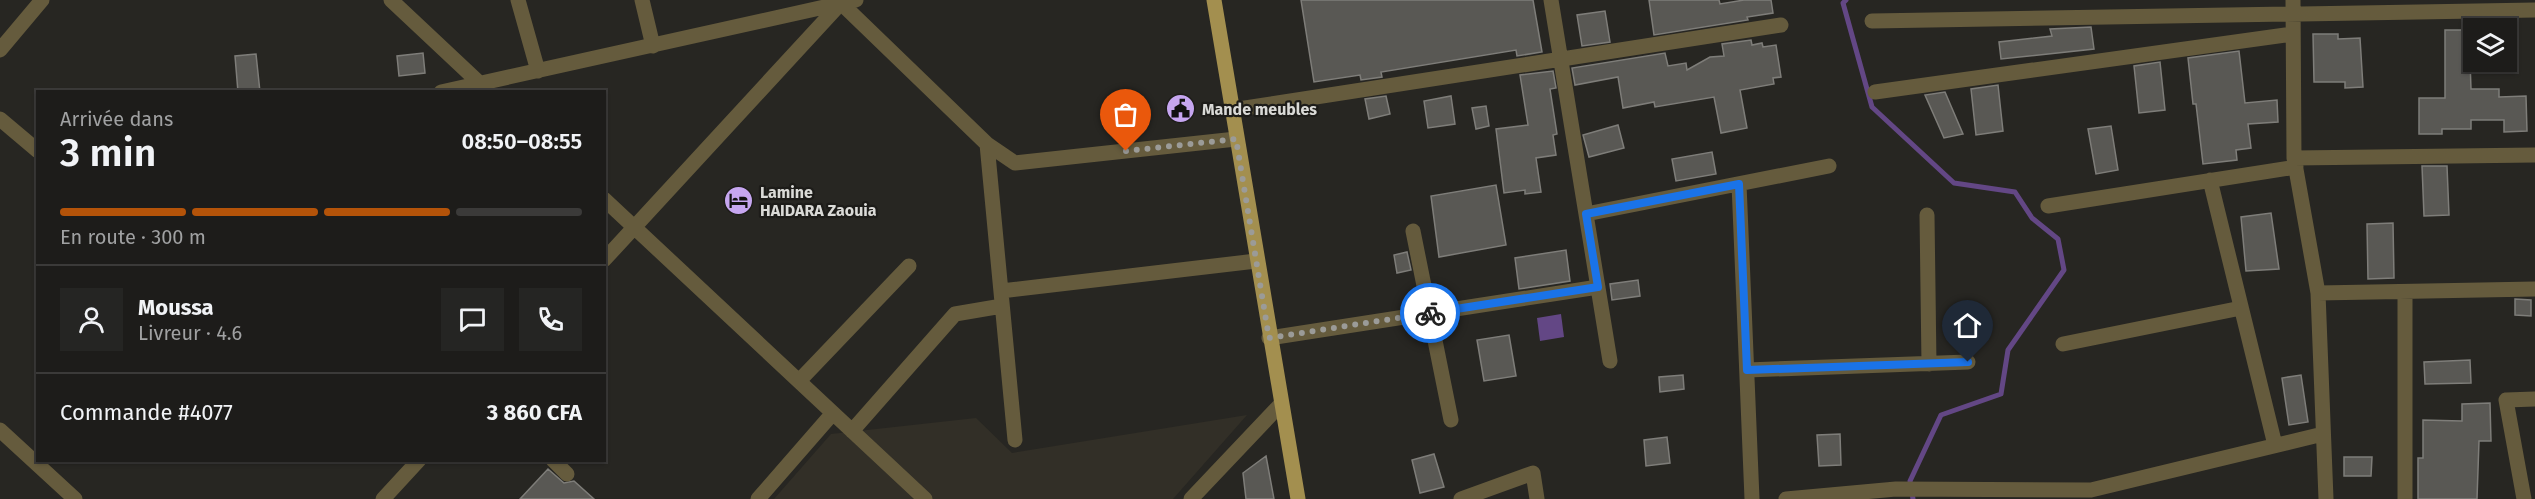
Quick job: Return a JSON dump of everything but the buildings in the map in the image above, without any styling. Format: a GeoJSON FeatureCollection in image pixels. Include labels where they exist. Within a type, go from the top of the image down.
{"type":"FeatureCollection","features":[{"type":"Feature","properties":{"kind":"main road"},"geometry":{"type":"LineString","coordinates":[[1214,0],[1256,261],[1298,499]]}},
{"type":"Feature","properties":{"kind":"street"},"geometry":{"type":"LineString","coordinates":[[0,50],[42,0]]}},
{"type":"Feature","properties":{"kind":"street"},"geometry":{"type":"LineString","coordinates":[[391,0],[484,87]]}},
{"type":"Feature","properties":{"kind":"street"},"geometry":{"type":"LineString","coordinates":[[518,0],[538,71]]}},
{"type":"Feature","properties":{"kind":"street"},"geometry":{"type":"LineString","coordinates":[[642,0],[652,45]]}},
{"type":"Feature","properties":{"kind":"street"},"geometry":{"type":"LineString","coordinates":[[1551,0],[1610,361]]}},
{"type":"Feature","properties":{"kind":"street"},"geometry":{"type":"LineString","coordinates":[[2160,0],[2160,16]]}},
{"type":"Feature","properties":{"kind":"street"},"geometry":{"type":"LineString","coordinates":[[458,90],[484,87],[538,71],[652,45],[788,7],[849,2]]}},
{"type":"Feature","properties":{"kind":"street"},"geometry":{"type":"LineString","coordinates":[[849,2],[987,144],[1015,163],[1236,139]]}},
{"type":"Feature","properties":{"kind":"street"},"geometry":{"type":"LineString","coordinates":[[606,258],[849,2]]}},
{"type":"Feature","properties":{"kind":"street"},"geometry":{"type":"LineString","coordinates":[[2293,7],[2295,162],[2318,293],[2326,499]]}},
{"type":"Feature","properties":{"kind":"street"},"geometry":{"type":"LineString","coordinates":[[1872,21],[2160,16],[2293,7],[2535,10]]}},
{"type":"Feature","properties":{"kind":"street"},"geometry":{"type":"LineString","coordinates":[[1232,110],[1781,25]]}},
{"type":"Feature","properties":{"kind":"street"},"geometry":{"type":"LineString","coordinates":[[1875,92],[2293,34]]}},
{"type":"Feature","properties":{"kind":"street"},"geometry":{"type":"LineString","coordinates":[[0,119],[36,149]]}},
{"type":"Feature","properties":{"kind":"street"},"geometry":{"type":"LineString","coordinates":[[987,144],[1015,440]]}},
{"type":"Feature","properties":{"kind":"street"},"geometry":{"type":"LineString","coordinates":[[2048,206],[2210,180],[2295,162],[2535,155]]}},
{"type":"Feature","properties":{"kind":"street"},"geometry":{"type":"LineString","coordinates":[[1586,214],[1829,166]]}},
{"type":"Feature","properties":{"kind":"street"},"geometry":{"type":"LineString","coordinates":[[2210,180],[2275,445]]}},
{"type":"Feature","properties":{"kind":"street"},"geometry":{"type":"LineString","coordinates":[[1739,184],[1752,499]]}},
{"type":"Feature","properties":{"kind":"street"},"geometry":{"type":"LineString","coordinates":[[606,201],[926,499]]}},
{"type":"Feature","properties":{"kind":"street"},"geometry":{"type":"LineString","coordinates":[[1927,215],[1929,364]]}},
{"type":"Feature","properties":{"kind":"street"},"geometry":{"type":"LineString","coordinates":[[1413,231],[1451,420]]}},
{"type":"Feature","properties":{"kind":"street"},"geometry":{"type":"LineString","coordinates":[[852,431],[955,314],[1001,298],[1256,261]]}},
{"type":"Feature","properties":{"kind":"street"},"geometry":{"type":"LineString","coordinates":[[799,381],[909,266]]}},
{"type":"Feature","properties":{"kind":"street"},"geometry":{"type":"LineString","coordinates":[[1269,338],[1598,287]]}},
{"type":"Feature","properties":{"kind":"street"},"geometry":{"type":"LineString","coordinates":[[2318,293],[2535,289]]}},
{"type":"Feature","properties":{"kind":"street"},"geometry":{"type":"LineString","coordinates":[[2405,292],[2405,499]]}},
{"type":"Feature","properties":{"kind":"street"},"geometry":{"type":"LineString","coordinates":[[2063,344],[2241,308]]}},
{"type":"Feature","properties":{"kind":"street"},"geometry":{"type":"LineString","coordinates":[[1747,370],[1968,362]]}},
{"type":"Feature","properties":{"kind":"street"},"geometry":{"type":"LineString","coordinates":[[2524,499],[2506,400],[2535,399]]}},
{"type":"Feature","properties":{"kind":"street"},"geometry":{"type":"LineString","coordinates":[[1191,499],[1281,404]]}},
{"type":"Feature","properties":{"kind":"street"},"geometry":{"type":"LineString","coordinates":[[758,499],[833,413]]}},
{"type":"Feature","properties":{"kind":"street"},"geometry":{"type":"LineString","coordinates":[[0,430],[75,499]]}},
{"type":"Feature","properties":{"kind":"street"},"geometry":{"type":"LineString","coordinates":[[1786,499],[1896,489],[2091,494],[2323,434]]}},
{"type":"Feature","properties":{"kind":"street"},"geometry":{"type":"LineString","coordinates":[[393,496],[418,462]]}},
{"type":"Feature","properties":{"kind":"street"},"geometry":{"type":"LineString","coordinates":[[555,462],[567,474]]}},
{"type":"Feature","properties":{"kind":"street"},"geometry":{"type":"LineString","coordinates":[[1461,499],[1533,473],[1538,499]]}},
{"type":"Feature","properties":{"kind":"shaded area"},"geometry":{"type":"Polygon","coordinates":[[[1561,314],[1564,337],[1540,341],[1537,318],[1561,314]]]}},
{"type":"Feature","properties":{"kind":"shaded area"},"geometry":{"type":"Polygon","coordinates":[[[1247,415],[1173,499],[774,499],[831,434],[976,418],[1012,453],[1247,415]]]}},
{"type":"Feature","properties":{"kind":"waterway"},"geometry":{"type":"LineString","coordinates":[[1846,0],[1843,3],[1872,107],[1954,183],[2015,192],[2032,218],[2058,239],[2064,270],[2008,350],[2001,394],[1941,415],[1910,481],[1913,499]]}},
{"type":"Feature","properties":{"kind":"way so far"},"geometry":{"type":"LineString","coordinates":[[1126,151],[1236,139],[1269,338],[1430,313]]}},
{"type":"Feature","properties":{"kind":"place","name":"Mande meubles"},"geometry":{"type":"Point","coordinates":[1181,109]}},
{"type":"Feature","properties":{"kind":"place","name":"Lamine HAIDARA Zaouia"},"geometry":{"type":"Point","coordinates":[739,201]}},
{"type":"Feature","properties":{"kind":"route"},"geometry":{"type":"LineString","coordinates":[[1430,313],[1598,287],[1586,214],[1739,184],[1747,370],[1968,362]]}}]}
